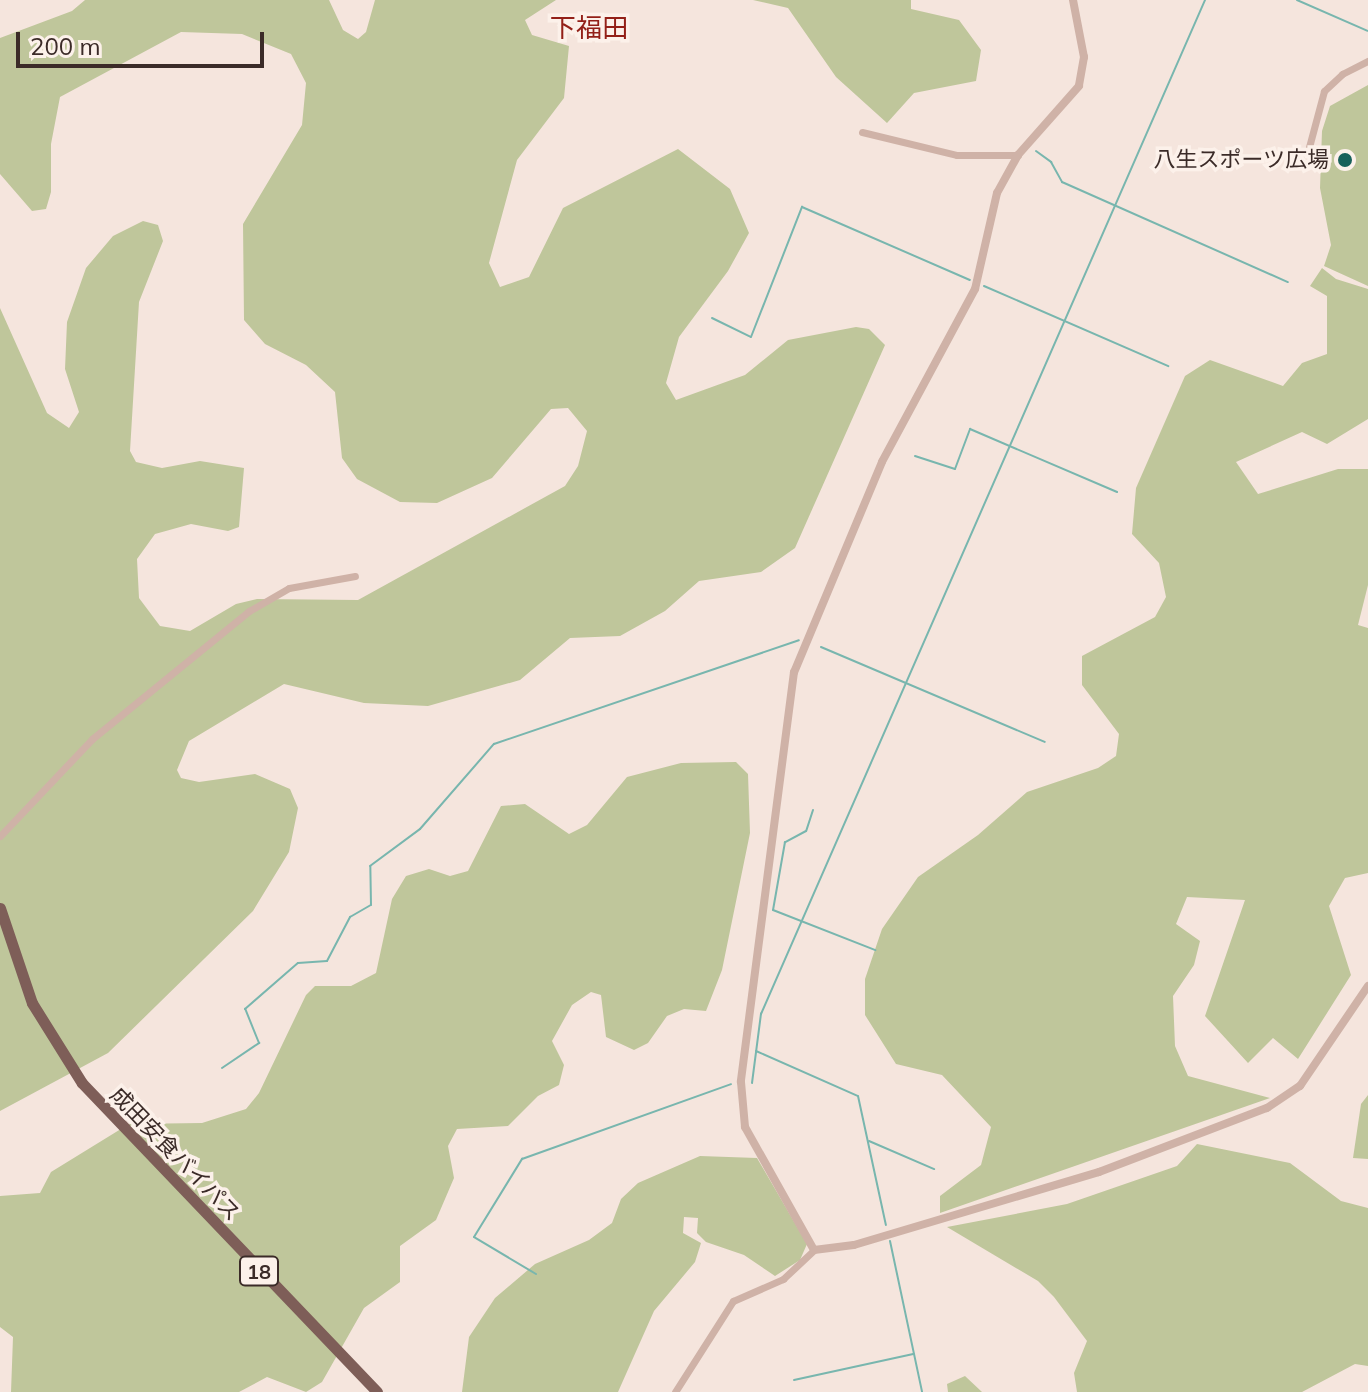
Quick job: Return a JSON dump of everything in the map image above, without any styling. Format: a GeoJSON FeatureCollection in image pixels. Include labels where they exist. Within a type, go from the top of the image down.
{"type":"FeatureCollection","features":[{"type":"Feature","properties":{"kind":"main road","name":"成田安食バイパス"},"geometry":{"type":"LineString","coordinates":[[0,908],[22,979],[46,1030],[82,1083],[141,1149],[377,1392]]}},
{"type":"Feature","properties":{"kind":"street"},"geometry":{"type":"LineString","coordinates":[[814,1250],[745,1127],[740,1101],[791,688],[831,577],[882,462],[975,289],[997,193],[1018,155],[1079,86],[1084,57],[1073,0]]}},
{"type":"Feature","properties":{"kind":"street"},"geometry":{"type":"LineString","coordinates":[[1309,147],[1324,91],[1342,74],[1368,61]]}},
{"type":"Feature","properties":{"kind":"street"},"geometry":{"type":"LineString","coordinates":[[862,132],[957,155],[1018,155]]}},
{"type":"Feature","properties":{"kind":"street"},"geometry":{"type":"LineString","coordinates":[[0,836],[92,739],[249,611],[289,588],[355,576]]}},
{"type":"Feature","properties":{"kind":"street"},"geometry":{"type":"LineString","coordinates":[[675,1392],[733,1301],[783,1279],[814,1250],[985,1209],[1249,1117],[1300,1086],[1368,986]]}},
{"type":"Feature","properties":{"kind":"green space"},"geometry":{"type":"Polygon","coordinates":[[[85,0],[329,0],[343,30],[358,39],[366,32],[375,0],[556,0],[525,20],[532,35],[569,46],[564,98],[517,160],[489,263],[500,287],[529,277],[563,208],[678,149],[730,189],[749,233],[728,271],[679,337],[666,383],[676,400],[745,375],[788,340],[856,327],[869,329],[885,345],[795,548],[761,572],[699,581],[665,611],[620,636],[570,638],[520,680],[428,706],[364,703],[284,684],[189,741],[177,770],[181,778],[199,782],[255,774],[290,789],[298,808],[289,852],[253,911],[108,1053],[0,1111],[0,308],[47,413],[69,428],[79,412],[65,369],[67,322],[86,268],[113,236],[143,221],[158,225],[163,241],[139,302],[130,451],[136,462],[162,468],[200,461],[244,468],[239,527],[228,531],[191,524],[155,534],[137,559],[139,598],[160,626],[190,631],[236,604],[257,599],[358,600],[565,486],[578,466],[587,431],[568,408],[551,409],[492,478],[437,503],[400,502],[357,479],[342,458],[335,392],[306,365],[265,344],[244,320],[243,224],[302,125],[306,83],[291,54],[242,34],[181,32],[60,97],[51,144],[51,192],[46,209],[32,211],[0,174],[0,38],[72,11],[85,0]]]}},
{"type":"Feature","properties":{"kind":"green space"},"geometry":{"type":"Polygon","coordinates":[[[753,0],[911,0],[911,9],[959,20],[981,50],[976,81],[914,93],[887,123],[836,77],[788,8],[753,0]]]}},
{"type":"Feature","properties":{"kind":"green space","name":"八生スポーツ広場"},"geometry":{"type":"Polygon","coordinates":[[[1368,85],[1368,286],[1324,266],[1331,245],[1320,188],[1322,131],[1330,106],[1368,85]]]}},
{"type":"Feature","properties":{"kind":"green space"},"geometry":{"type":"Polygon","coordinates":[[[1322,268],[1336,279],[1368,289],[1368,419],[1327,444],[1302,432],[1236,462],[1258,494],[1338,469],[1368,469],[1368,585],[1358,625],[1368,628],[1368,873],[1345,878],[1329,906],[1351,975],[1298,1059],[1273,1038],[1248,1063],[1205,1016],[1245,900],[1187,897],[1176,924],[1200,941],[1194,965],[1173,996],[1175,1046],[1188,1076],[1270,1098],[940,1213],[940,1196],[981,1165],[991,1127],[942,1075],[896,1064],[865,1015],[865,979],[882,929],[918,877],[978,835],[1027,792],[1098,768],[1116,756],[1119,734],[1082,685],[1082,656],[1155,617],[1166,597],[1159,563],[1132,534],[1136,488],[1185,376],[1210,360],[1283,386],[1302,363],[1327,354],[1327,296],[1310,286],[1322,268]]]}},
{"type":"Feature","properties":{"kind":"green space"},"geometry":{"type":"Polygon","coordinates":[[[736,762],[748,774],[750,833],[722,970],[706,1011],[684,1009],[667,1016],[648,1043],[634,1050],[606,1037],[601,995],[591,992],[572,1005],[552,1041],[564,1065],[559,1085],[538,1096],[508,1126],[457,1129],[448,1146],[454,1178],[436,1220],[400,1246],[400,1282],[364,1308],[322,1382],[306,1392],[267,1377],[239,1392],[11,1392],[13,1337],[0,1327],[0,1196],[40,1193],[51,1172],[129,1124],[202,1123],[246,1109],[259,1093],[306,995],[315,986],[351,986],[376,973],[392,899],[406,876],[429,869],[450,876],[468,871],[501,806],[525,804],[569,834],[587,825],[627,777],[681,763],[736,762]]]}},
{"type":"Feature","properties":{"kind":"green space"},"geometry":{"type":"Polygon","coordinates":[[[1368,1095],[1368,1159],[1353,1158],[1361,1104],[1368,1095]]]}},
{"type":"Feature","properties":{"kind":"green space"},"geometry":{"type":"Polygon","coordinates":[[[1197,1144],[1290,1163],[1341,1201],[1368,1208],[1368,1366],[1355,1364],[1302,1392],[1077,1392],[1074,1373],[1087,1341],[1054,1297],[1038,1281],[947,1227],[1067,1204],[1177,1166],[1197,1144]]]}},
{"type":"Feature","properties":{"kind":"green space"},"geometry":{"type":"Polygon","coordinates":[[[700,1156],[757,1158],[807,1244],[800,1260],[775,1276],[744,1255],[706,1242],[697,1233],[698,1218],[684,1217],[683,1233],[701,1243],[695,1262],[654,1311],[618,1392],[462,1392],[469,1337],[495,1298],[535,1264],[589,1240],[612,1223],[621,1199],[638,1183],[700,1156]]]}},
{"type":"Feature","properties":{"kind":"green space"},"geometry":{"type":"Polygon","coordinates":[[[965,1376],[982,1392],[948,1392],[947,1384],[965,1376]]]}},
{"type":"Feature","properties":{"kind":"waterway"},"geometry":{"type":"LineString","coordinates":[[752,1083],[761,1014],[1205,0]]}},
{"type":"Feature","properties":{"kind":"waterway"},"geometry":{"type":"LineString","coordinates":[[1297,0],[1368,31]]}},
{"type":"Feature","properties":{"kind":"waterway"},"geometry":{"type":"LineString","coordinates":[[1036,151],[1051,162],[1062,182],[1288,282]]}},
{"type":"Feature","properties":{"kind":"waterway"},"geometry":{"type":"LineString","coordinates":[[712,318],[751,337],[802,207],[970,280]]}},
{"type":"Feature","properties":{"kind":"waterway"},"geometry":{"type":"LineString","coordinates":[[984,286],[1168,366]]}},
{"type":"Feature","properties":{"kind":"waterway"},"geometry":{"type":"LineString","coordinates":[[915,456],[955,469],[970,429],[1117,492]]}},
{"type":"Feature","properties":{"kind":"waterway"},"geometry":{"type":"LineString","coordinates":[[222,1068],[259,1043],[245,1009],[298,963],[327,961],[350,917],[371,905],[370,866],[420,829],[494,744],[799,640]]}},
{"type":"Feature","properties":{"kind":"waterway"},"geometry":{"type":"LineString","coordinates":[[821,647],[1045,742]]}},
{"type":"Feature","properties":{"kind":"waterway"},"geometry":{"type":"LineString","coordinates":[[813,810],[806,831],[785,842],[773,910],[875,950]]}},
{"type":"Feature","properties":{"kind":"waterway"},"geometry":{"type":"LineString","coordinates":[[756,1051],[858,1096],[886,1225]]}},
{"type":"Feature","properties":{"kind":"waterway"},"geometry":{"type":"LineString","coordinates":[[536,1274],[474,1237],[522,1159],[731,1084]]}},
{"type":"Feature","properties":{"kind":"waterway"},"geometry":{"type":"LineString","coordinates":[[869,1141],[934,1169]]}},
{"type":"Feature","properties":{"kind":"waterway"},"geometry":{"type":"LineString","coordinates":[[890,1241],[922,1392]]}},
{"type":"Feature","properties":{"kind":"waterway"},"geometry":{"type":"LineString","coordinates":[[794,1380],[913,1354]]}},
{"type":"Feature","properties":{"kind":"place","name":"八生スポーツ広場"},"geometry":{"type":"Point","coordinates":[1345,160]}},
{"type":"Feature","properties":{"kind":"district","name":"下福田"},"geometry":{"type":"Point","coordinates":[589,28]}}]}
